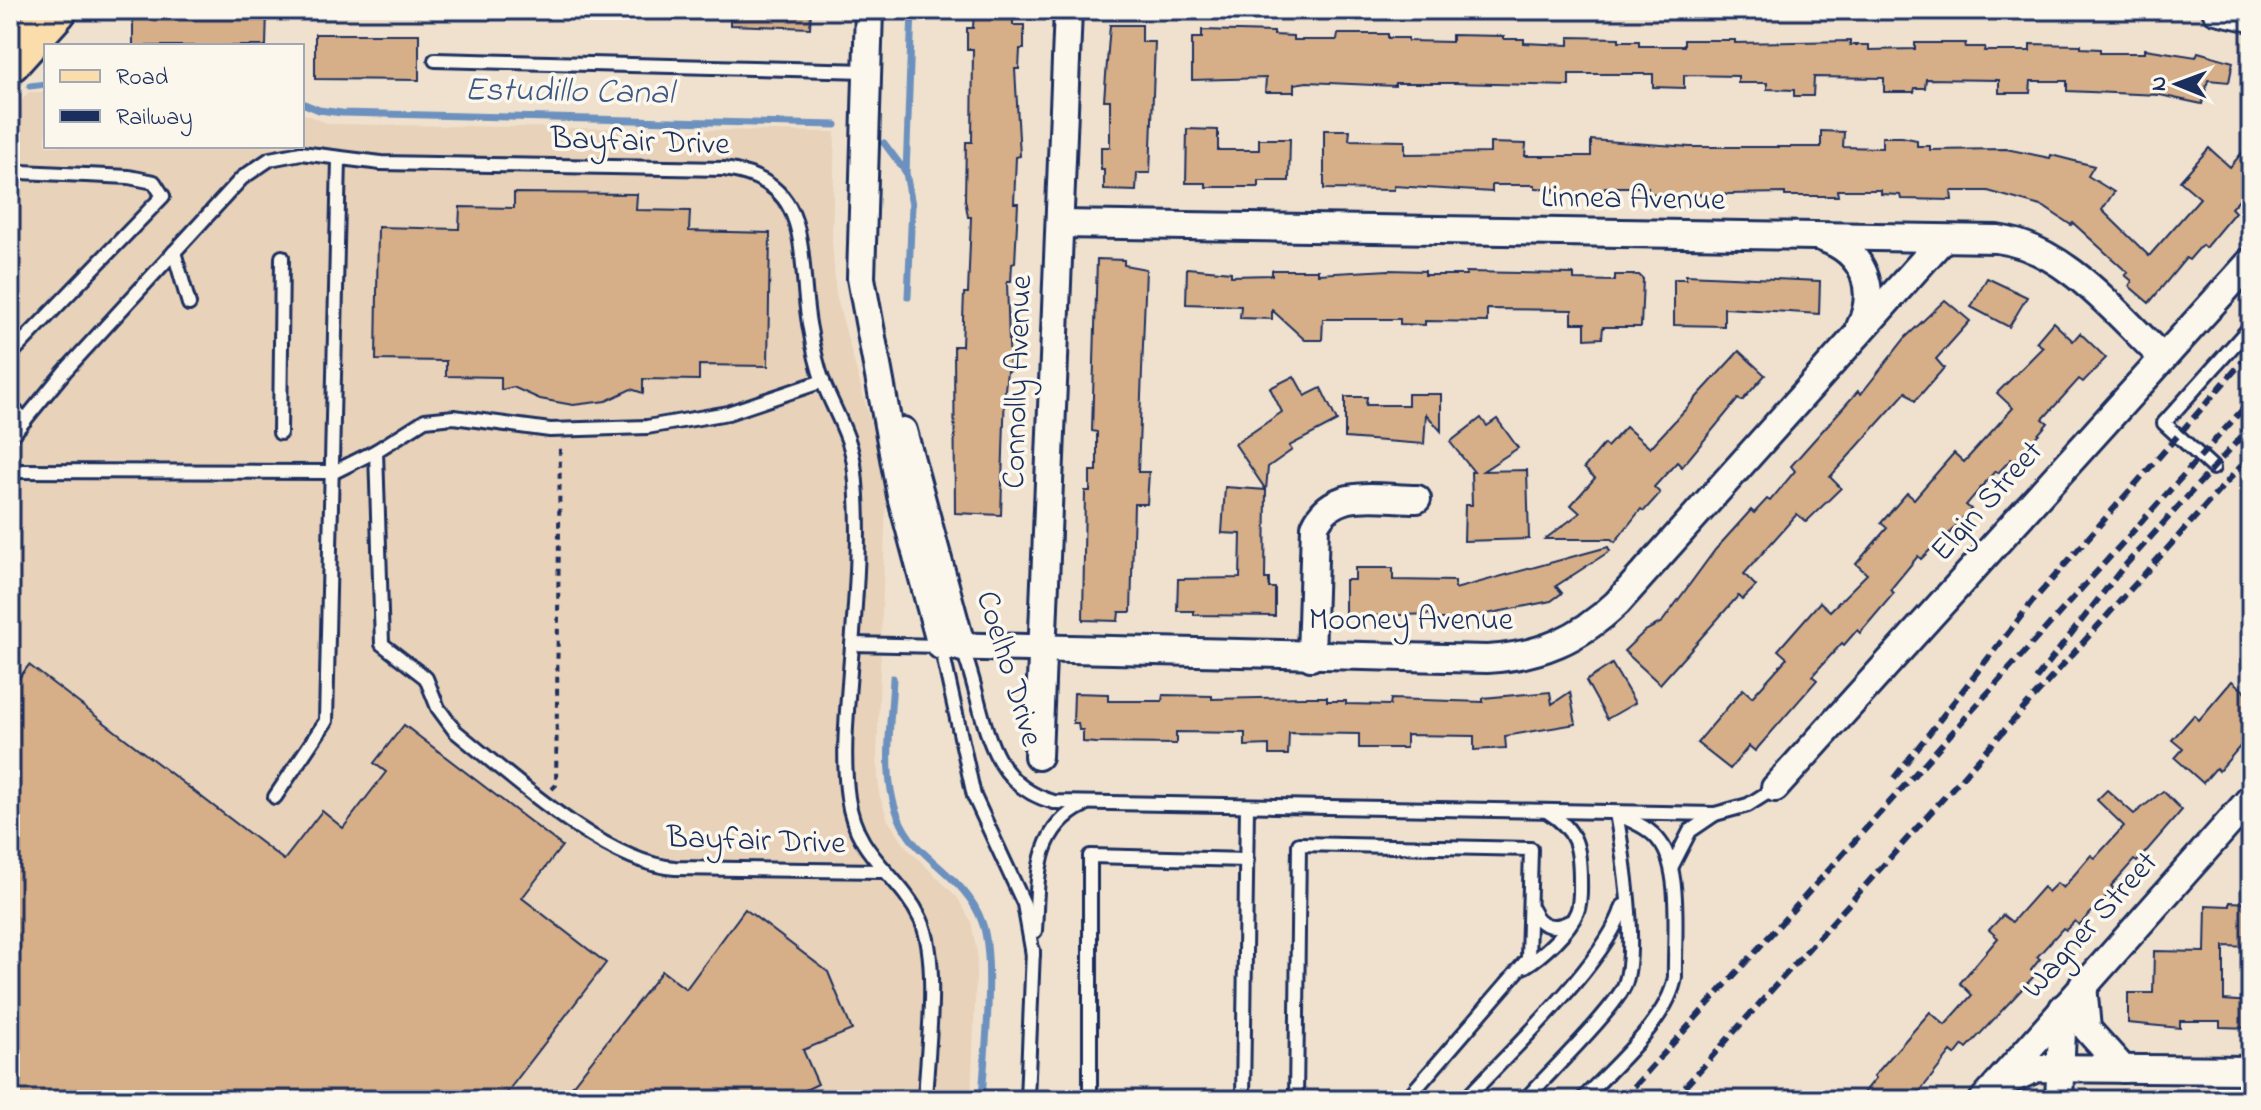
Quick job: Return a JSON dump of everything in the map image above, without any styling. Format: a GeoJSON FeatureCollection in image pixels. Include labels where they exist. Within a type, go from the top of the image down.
{"type":"FeatureCollection","features":[{"type":"Feature","properties":{"kind":"main road"},"geometry":{"type":"LineString","coordinates":[[10,61],[56,10]]}},
{"type":"Feature","properties":{"kind":"street","name":"Coelho Drive"},"geometry":{"type":"LineString","coordinates":[[869,10],[860,254],[872,333],[922,491],[951,647]]}},
{"type":"Feature","properties":{"kind":"street","name":"Connolly Avenue"},"geometry":{"type":"LineString","coordinates":[[1038,756],[1068,10]]}},
{"type":"Feature","properties":{"kind":"street"},"geometry":{"type":"LineString","coordinates":[[2216,10],[2251,18]]}},
{"type":"Feature","properties":{"kind":"street","name":"Linnea Avenue"},"geometry":{"type":"LineString","coordinates":[[1060,224],[2018,242],[2051,256],[2163,358]]}},
{"type":"Feature","properties":{"kind":"street"},"geometry":{"type":"LineString","coordinates":[[1820,237],[1846,250],[1865,273],[1870,288],[1868,304],[1855,336]]}},
{"type":"Feature","properties":{"kind":"street","name":"Mooney Avenue"},"geometry":{"type":"LineString","coordinates":[[951,647],[1311,657],[1513,658],[1538,653],[1580,633],[1617,603],[1943,239]]}},
{"type":"Feature","properties":{"kind":"street","name":"Elgin Street"},"geometry":{"type":"LineString","coordinates":[[1775,788],[2251,261]]}},
{"type":"Feature","properties":{"kind":"street"},"geometry":{"type":"LineString","coordinates":[[1311,657],[1315,526],[1321,513],[1330,503],[1345,498],[1417,499]]}},
{"type":"Feature","properties":{"kind":"street","name":"Wagner Street"},"geometry":{"type":"LineString","coordinates":[[1989,1093],[2251,798]]}},
{"type":"Feature","properties":{"kind":"street"},"geometry":{"type":"LineString","coordinates":[[2083,985],[2087,1029],[2123,1069]]}},
{"type":"Feature","properties":{"kind":"street"},"geometry":{"type":"LineString","coordinates":[[2059,1100],[2063,1008]]}},
{"type":"Feature","properties":{"kind":"street"},"geometry":{"type":"LineString","coordinates":[[1989,1093],[2037,1068],[2251,1070]]}},
{"type":"Feature","properties":{"kind":"lane"},"geometry":{"type":"LineString","coordinates":[[435,60],[867,71]]}},
{"type":"Feature","properties":{"kind":"lane","name":"Bayfair Drive"},"geometry":{"type":"LineString","coordinates":[[10,438],[65,371],[256,166],[285,154],[381,163],[724,169],[762,176],[790,204],[798,224],[809,326],[823,381],[848,433],[855,472],[852,644],[846,712],[848,800],[857,833],[882,871],[915,908],[930,953],[925,1100]]}},
{"type":"Feature","properties":{"kind":"lane"},"geometry":{"type":"LineString","coordinates":[[275,797],[326,721],[339,159]]}},
{"type":"Feature","properties":{"kind":"lane"},"geometry":{"type":"LineString","coordinates":[[10,175],[21,172],[129,177],[154,182],[163,196],[10,355]]}},
{"type":"Feature","properties":{"kind":"lane"},"geometry":{"type":"LineString","coordinates":[[174,252],[189,304]]}},
{"type":"Feature","properties":{"kind":"lane"},"geometry":{"type":"LineString","coordinates":[[280,433],[282,257]]}},
{"type":"Feature","properties":{"kind":"lane"},"geometry":{"type":"LineString","coordinates":[[2213,468],[2164,423],[2251,326]]}},
{"type":"Feature","properties":{"kind":"lane"},"geometry":{"type":"LineString","coordinates":[[10,471],[334,472],[376,451],[425,420],[454,417],[504,426],[565,430],[623,429],[701,419],[750,407],[823,381]]}},
{"type":"Feature","properties":{"kind":"lane"},"geometry":{"type":"LineString","coordinates":[[10,406],[25,420]]}},
{"type":"Feature","properties":{"kind":"lane","name":"Bayfair Drive"},"geometry":{"type":"LineString","coordinates":[[376,451],[382,644],[426,678],[438,708],[455,731],[607,847],[658,867],[882,871]]}},
{"type":"Feature","properties":{"kind":"lane"},"geometry":{"type":"LineString","coordinates":[[852,644],[951,647]]}},
{"type":"Feature","properties":{"kind":"lane","name":"Coelho Drive"},"geometry":{"type":"LineString","coordinates":[[951,647],[974,677],[993,749],[1009,778],[1036,797],[1087,804]]}},
{"type":"Feature","properties":{"kind":"lane","name":"Coelho Drive"},"geometry":{"type":"LineString","coordinates":[[951,647],[974,796],[1024,904],[1033,955]]}},
{"type":"Feature","properties":{"kind":"lane"},"geometry":{"type":"LineString","coordinates":[[1087,804],[1616,813],[1649,810],[1715,814],[1748,805],[1775,788]]}},
{"type":"Feature","properties":{"kind":"lane","name":"Coelho Drive"},"geometry":{"type":"LineString","coordinates":[[1027,1100],[1033,955],[1044,844],[1062,820],[1087,804]]}},
{"type":"Feature","properties":{"kind":"lane"},"geometry":{"type":"LineString","coordinates":[[1243,1100],[1247,806]]}},
{"type":"Feature","properties":{"kind":"lane"},"geometry":{"type":"LineString","coordinates":[[1406,1100],[1522,968],[1571,921],[1580,900],[1580,849],[1570,828],[1545,811]]}},
{"type":"Feature","properties":{"kind":"lane"},"geometry":{"type":"LineString","coordinates":[[1582,1100],[1659,1015],[1673,990],[1672,866],[1662,844],[1653,834],[1616,813]]}},
{"type":"Feature","properties":{"kind":"lane"},"geometry":{"type":"LineString","coordinates":[[1525,1100],[1625,985],[1628,957],[1626,895],[1616,813]]}},
{"type":"Feature","properties":{"kind":"lane"},"geometry":{"type":"LineString","coordinates":[[1672,866],[1690,831],[1715,814]]}},
{"type":"Feature","properties":{"kind":"lane"},"geometry":{"type":"LineString","coordinates":[[1296,1100],[1299,844],[1531,849],[1530,947],[1522,968]]}},
{"type":"Feature","properties":{"kind":"lane"},"geometry":{"type":"LineString","coordinates":[[1090,1100],[1090,856],[1247,860]]}},
{"type":"Feature","properties":{"kind":"lane"},"geometry":{"type":"LineString","coordinates":[[1465,1100],[1599,954],[1618,925],[1626,895]]}},
{"type":"Feature","properties":{"kind":"lane"},"geometry":{"type":"LineString","coordinates":[[1530,907],[1542,924],[1561,926],[1571,921]]}},
{"type":"Feature","properties":{"kind":"path"},"geometry":{"type":"LineString","coordinates":[[543,799],[556,785],[560,444],[565,430]]}},
{"type":"Feature","properties":{"kind":"shaded area"},"geometry":{"type":"Polygon","coordinates":[[[29,92],[44,92],[44,148],[304,148],[304,114],[329,124],[835,132],[832,240],[836,295],[879,454],[886,500],[877,758],[879,794],[888,820],[907,848],[957,897],[971,921],[977,953],[971,1100],[10,1100],[10,113],[29,92]]]}},
{"type":"Feature","properties":{"kind":"building"},"geometry":{"type":"Polygon","coordinates":[[[133,10],[267,10],[266,44],[133,44],[133,10]]]}},
{"type":"Feature","properties":{"kind":"building"},"geometry":{"type":"Polygon","coordinates":[[[730,10],[811,10],[810,28],[730,25],[730,10]]]}},
{"type":"Feature","properties":{"kind":"building"},"geometry":{"type":"Polygon","coordinates":[[[974,10],[1013,10],[1013,25],[1024,25],[1024,49],[1020,49],[1019,69],[1015,69],[1020,156],[1016,157],[1014,203],[1018,203],[1015,263],[1012,264],[1011,282],[1007,282],[1010,371],[1007,371],[1005,390],[1001,515],[955,513],[954,346],[962,346],[964,293],[968,293],[971,217],[968,217],[965,199],[966,142],[972,142],[973,49],[967,49],[967,28],[973,28],[974,10]]]}},
{"type":"Feature","properties":{"kind":"building"},"geometry":{"type":"Polygon","coordinates":[[[1110,25],[1142,25],[1142,42],[1155,42],[1150,173],[1137,173],[1136,191],[1104,190],[1101,147],[1110,147],[1110,100],[1104,100],[1110,25]]]}},
{"type":"Feature","properties":{"kind":"building"},"geometry":{"type":"Polygon","coordinates":[[[1202,30],[1274,32],[1274,35],[1293,36],[1293,40],[1337,40],[1338,34],[1388,34],[1388,38],[1408,38],[1408,41],[1452,42],[1452,35],[1504,36],[1504,39],[1524,39],[1524,43],[1569,45],[1569,37],[1619,38],[1619,41],[1639,41],[1639,46],[1684,46],[1684,40],[1735,40],[1735,43],[1850,41],[1850,45],[1869,45],[1869,50],[1915,49],[1915,43],[1966,43],[1965,47],[1985,47],[1984,51],[2030,51],[2030,44],[2081,45],[2081,48],[2100,49],[2100,53],[2145,53],[2145,49],[2196,57],[2198,52],[2233,62],[2229,82],[2208,80],[2202,104],[2160,95],[2067,91],[2067,81],[2031,81],[2030,93],[1999,93],[1999,80],[1926,79],[1925,88],[1915,88],[1914,92],[1884,92],[1884,78],[1814,77],[1813,96],[1794,96],[1794,90],[1767,89],[1767,83],[1738,83],[1738,76],[1684,75],[1684,88],[1653,87],[1653,74],[1569,74],[1569,86],[1395,83],[1395,86],[1307,82],[1294,84],[1294,92],[1265,92],[1266,78],[1192,80],[1192,38],[1202,38],[1202,30]]]}},
{"type":"Feature","properties":{"kind":"building"},"geometry":{"type":"Polygon","coordinates":[[[315,34],[419,34],[419,80],[315,79],[315,34]]]}},
{"type":"Feature","properties":{"kind":"building"},"geometry":{"type":"Polygon","coordinates":[[[1187,129],[1218,130],[1218,150],[1259,150],[1259,139],[1290,139],[1289,181],[1259,181],[1259,187],[1206,187],[1206,183],[1186,183],[1187,129]]]}},
{"type":"Feature","properties":{"kind":"building"},"geometry":{"type":"Polygon","coordinates":[[[1324,130],[1350,130],[1349,140],[1405,141],[1405,154],[1490,153],[1490,143],[1526,144],[1525,156],[1591,156],[1591,140],[1690,147],[1821,147],[1821,131],[1844,132],[1843,147],[1882,148],[1882,137],[1902,137],[1917,140],[1917,146],[1930,146],[1930,150],[2006,149],[2050,158],[2051,155],[2094,166],[2088,176],[2114,192],[2102,210],[2149,256],[2200,198],[2180,181],[2209,148],[2230,167],[2251,142],[2251,186],[2231,208],[2235,212],[2205,248],[2202,245],[2189,260],[2186,258],[2149,303],[2129,286],[2132,281],[2125,275],[2128,273],[2073,223],[2071,225],[2044,207],[1988,191],[1951,191],[1952,200],[1901,199],[1900,195],[1881,194],[1881,190],[1837,190],[1838,196],[1785,196],[1785,193],[1670,195],[1647,193],[1648,187],[1605,187],[1605,194],[1554,193],[1554,189],[1535,188],[1535,185],[1492,185],[1492,192],[1394,186],[1394,190],[1324,189],[1324,130]]]}},
{"type":"Feature","properties":{"kind":"building"},"geometry":{"type":"Polygon","coordinates":[[[514,193],[637,194],[636,210],[690,211],[689,231],[770,233],[768,366],[699,365],[699,380],[643,379],[643,393],[631,389],[606,401],[573,405],[540,399],[513,387],[501,390],[501,377],[446,376],[446,361],[376,360],[378,227],[459,229],[460,207],[514,208],[514,193]]]}},
{"type":"Feature","properties":{"kind":"building"},"geometry":{"type":"Polygon","coordinates":[[[1097,259],[1124,260],[1124,265],[1146,269],[1138,472],[1149,472],[1147,504],[1134,504],[1131,612],[1119,612],[1118,621],[1083,620],[1085,491],[1090,491],[1090,471],[1097,471],[1097,432],[1092,431],[1097,259]]]}},
{"type":"Feature","properties":{"kind":"building"},"geometry":{"type":"Polygon","coordinates":[[[1187,268],[1231,272],[1231,276],[1272,275],[1272,270],[1318,270],[1318,274],[1389,270],[1425,271],[1425,275],[1466,275],[1466,272],[1574,274],[1574,280],[1615,281],[1615,275],[1639,275],[1643,279],[1641,327],[1603,327],[1602,338],[1585,339],[1585,323],[1572,323],[1572,310],[1487,309],[1487,322],[1425,321],[1425,325],[1400,324],[1400,319],[1323,319],[1322,340],[1305,340],[1272,310],[1272,319],[1240,318],[1241,306],[1186,304],[1187,268]]]}},
{"type":"Feature","properties":{"kind":"building"},"geometry":{"type":"Polygon","coordinates":[[[1686,275],[1820,281],[1819,314],[1724,308],[1724,326],[1674,325],[1674,279],[1686,279],[1686,275]]]}},
{"type":"Feature","properties":{"kind":"building"},"geometry":{"type":"Polygon","coordinates":[[[1987,278],[2027,297],[2009,327],[1971,307],[1987,278]]]}},
{"type":"Feature","properties":{"kind":"building"},"geometry":{"type":"Polygon","coordinates":[[[1945,300],[1970,321],[1936,359],[1944,368],[1915,401],[1906,392],[1830,477],[1841,488],[1806,522],[1797,514],[1744,574],[1756,586],[1742,600],[1738,596],[1660,684],[1624,651],[1645,631],[1662,622],[1715,550],[1751,510],[1754,513],[1767,499],[1770,501],[1795,471],[1791,466],[1858,391],[1861,394],[1906,337],[1945,300]]]}},
{"type":"Feature","properties":{"kind":"building"},"geometry":{"type":"Polygon","coordinates":[[[2053,322],[2073,341],[2080,333],[2106,358],[2083,382],[2079,379],[2043,419],[2048,423],[2015,461],[2011,459],[1998,473],[1995,471],[1966,505],[1971,509],[1937,547],[1935,545],[1921,559],[1918,556],[1890,590],[1894,593],[1860,633],[1857,630],[1844,645],[1842,643],[1812,676],[1817,680],[1755,751],[1749,746],[1730,769],[1697,743],[1743,689],[1752,697],[1787,658],[1778,650],[1820,602],[1830,611],[1867,574],[1856,564],[1887,528],[1881,523],[1907,493],[1914,499],[1954,453],[1964,462],[2013,408],[1997,393],[2043,347],[2036,342],[2053,322]]]}},
{"type":"Feature","properties":{"kind":"building"},"geometry":{"type":"Polygon","coordinates":[[[1739,351],[1765,375],[1742,401],[1738,399],[1682,467],[1677,462],[1654,487],[1660,493],[1644,511],[1641,509],[1615,542],[1611,539],[1545,539],[1580,513],[1571,505],[1595,478],[1584,468],[1604,444],[1607,447],[1626,427],[1650,448],[1739,351]]]}},
{"type":"Feature","properties":{"kind":"building"},"geometry":{"type":"Polygon","coordinates":[[[1294,376],[1305,396],[1321,388],[1337,421],[1289,446],[1292,450],[1268,467],[1266,490],[1235,444],[1282,412],[1270,388],[1294,376]]]}},
{"type":"Feature","properties":{"kind":"building"},"geometry":{"type":"Polygon","coordinates":[[[1408,394],[1441,394],[1441,431],[1426,414],[1424,444],[1345,438],[1345,397],[1367,397],[1366,405],[1408,405],[1408,394]]]}},
{"type":"Feature","properties":{"kind":"building"},"geometry":{"type":"Polygon","coordinates":[[[1481,418],[1487,426],[1497,419],[1518,448],[1483,471],[1527,470],[1529,539],[1464,541],[1465,505],[1472,505],[1471,472],[1474,472],[1450,442],[1481,418]]]}},
{"type":"Feature","properties":{"kind":"building"},"geometry":{"type":"Polygon","coordinates":[[[1225,487],[1266,490],[1265,579],[1269,579],[1269,588],[1275,588],[1275,616],[1194,615],[1194,611],[1177,611],[1178,579],[1240,578],[1241,534],[1222,533],[1225,487]]]}},
{"type":"Feature","properties":{"kind":"building"},"geometry":{"type":"Polygon","coordinates":[[[1608,547],[1610,551],[1556,586],[1562,593],[1551,601],[1462,619],[1431,619],[1431,614],[1345,617],[1345,580],[1355,580],[1355,568],[1393,568],[1393,580],[1455,581],[1455,589],[1608,547]]]}},
{"type":"Feature","properties":{"kind":"building"},"geometry":{"type":"Polygon","coordinates":[[[1612,664],[1635,703],[1607,719],[1586,681],[1612,664]]]}},
{"type":"Feature","properties":{"kind":"building"},"geometry":{"type":"Polygon","coordinates":[[[29,665],[284,860],[322,811],[343,828],[386,772],[374,763],[404,725],[562,846],[522,898],[606,963],[501,1100],[10,1100],[10,671],[19,678],[29,665]]]}},
{"type":"Feature","properties":{"kind":"building"},"geometry":{"type":"Polygon","coordinates":[[[2232,681],[2251,697],[2251,723],[2244,732],[2249,736],[2219,771],[2216,768],[2203,783],[2175,758],[2183,749],[2172,740],[2194,715],[2199,720],[2232,681]]]}},
{"type":"Feature","properties":{"kind":"building"},"geometry":{"type":"Polygon","coordinates":[[[1550,692],[1552,704],[1570,692],[1576,724],[1505,736],[1506,748],[1474,750],[1474,736],[1406,735],[1406,748],[1359,748],[1359,734],[1289,733],[1288,755],[1269,755],[1269,745],[1245,746],[1245,733],[1176,732],[1176,744],[1096,743],[1083,742],[1083,730],[1079,730],[1078,723],[1073,723],[1074,693],[1108,694],[1108,701],[1162,701],[1163,695],[1212,696],[1212,699],[1327,697],[1327,701],[1346,701],[1346,704],[1390,705],[1391,699],[1483,702],[1483,698],[1550,692]]]}},
{"type":"Feature","properties":{"kind":"building"},"geometry":{"type":"Polygon","coordinates":[[[2107,790],[2134,814],[2163,791],[2182,810],[2079,925],[2075,921],[2066,930],[2063,928],[2037,957],[2040,959],[2031,970],[2036,974],[1967,1048],[1963,1045],[1955,1055],[1951,1052],[1913,1100],[1858,1100],[1876,1078],[1874,1076],[1930,1012],[1945,1025],[1972,995],[1960,983],[1998,938],[1989,930],[2003,915],[2012,922],[2043,887],[2048,892],[2057,883],[2063,888],[2091,855],[2095,858],[2124,826],[2097,800],[2107,790]]]}},
{"type":"Feature","properties":{"kind":"building"},"geometry":{"type":"Polygon","coordinates":[[[2230,902],[2251,903],[2251,947],[2224,946],[2224,1000],[2251,1002],[2251,1028],[2220,1027],[2220,1021],[2180,1021],[2180,1028],[2128,1023],[2128,993],[2153,993],[2154,951],[2205,952],[2206,905],[2230,906],[2230,902]]]}},
{"type":"Feature","properties":{"kind":"building"},"geometry":{"type":"Polygon","coordinates":[[[745,909],[828,972],[852,1030],[803,1050],[818,1084],[801,1092],[804,1100],[561,1100],[662,971],[686,989],[745,909]]]}},
{"type":"Feature","properties":{"kind":"waterway","name":"Estudillo Canal"},"geometry":{"type":"LineString","coordinates":[[908,297],[912,205],[906,173],[912,10]]}},
{"type":"Feature","properties":{"kind":"waterway","name":"Estudillo Canal"},"geometry":{"type":"LineString","coordinates":[[30,86],[44,84]]}},
{"type":"Feature","properties":{"kind":"waterway","name":"Estudillo Canal"},"geometry":{"type":"LineString","coordinates":[[304,104],[319,110],[342,113],[836,125]]}},
{"type":"Feature","properties":{"kind":"waterway","name":"Estudillo Canal"},"geometry":{"type":"LineString","coordinates":[[884,143],[905,171]]}},
{"type":"Feature","properties":{"kind":"waterway","name":"Estudillo Canal"},"geometry":{"type":"LineString","coordinates":[[893,678],[889,765],[895,807],[915,844],[970,899],[982,922],[986,939],[989,983],[982,1100]]}},
{"type":"Feature","properties":{"kind":"railway"},"geometry":{"type":"LineString","coordinates":[[1894,778],[2033,601],[2251,352]]}},
{"type":"Feature","properties":{"kind":"railway"},"geometry":{"type":"LineString","coordinates":[[1622,1100],[2251,400]]}},
{"type":"Feature","properties":{"kind":"railway"},"geometry":{"type":"LineString","coordinates":[[2036,679],[2121,570],[2251,426]]}},
{"type":"Feature","properties":{"kind":"railway"},"geometry":{"type":"LineString","coordinates":[[1673,1100],[2251,455]]}}]}
